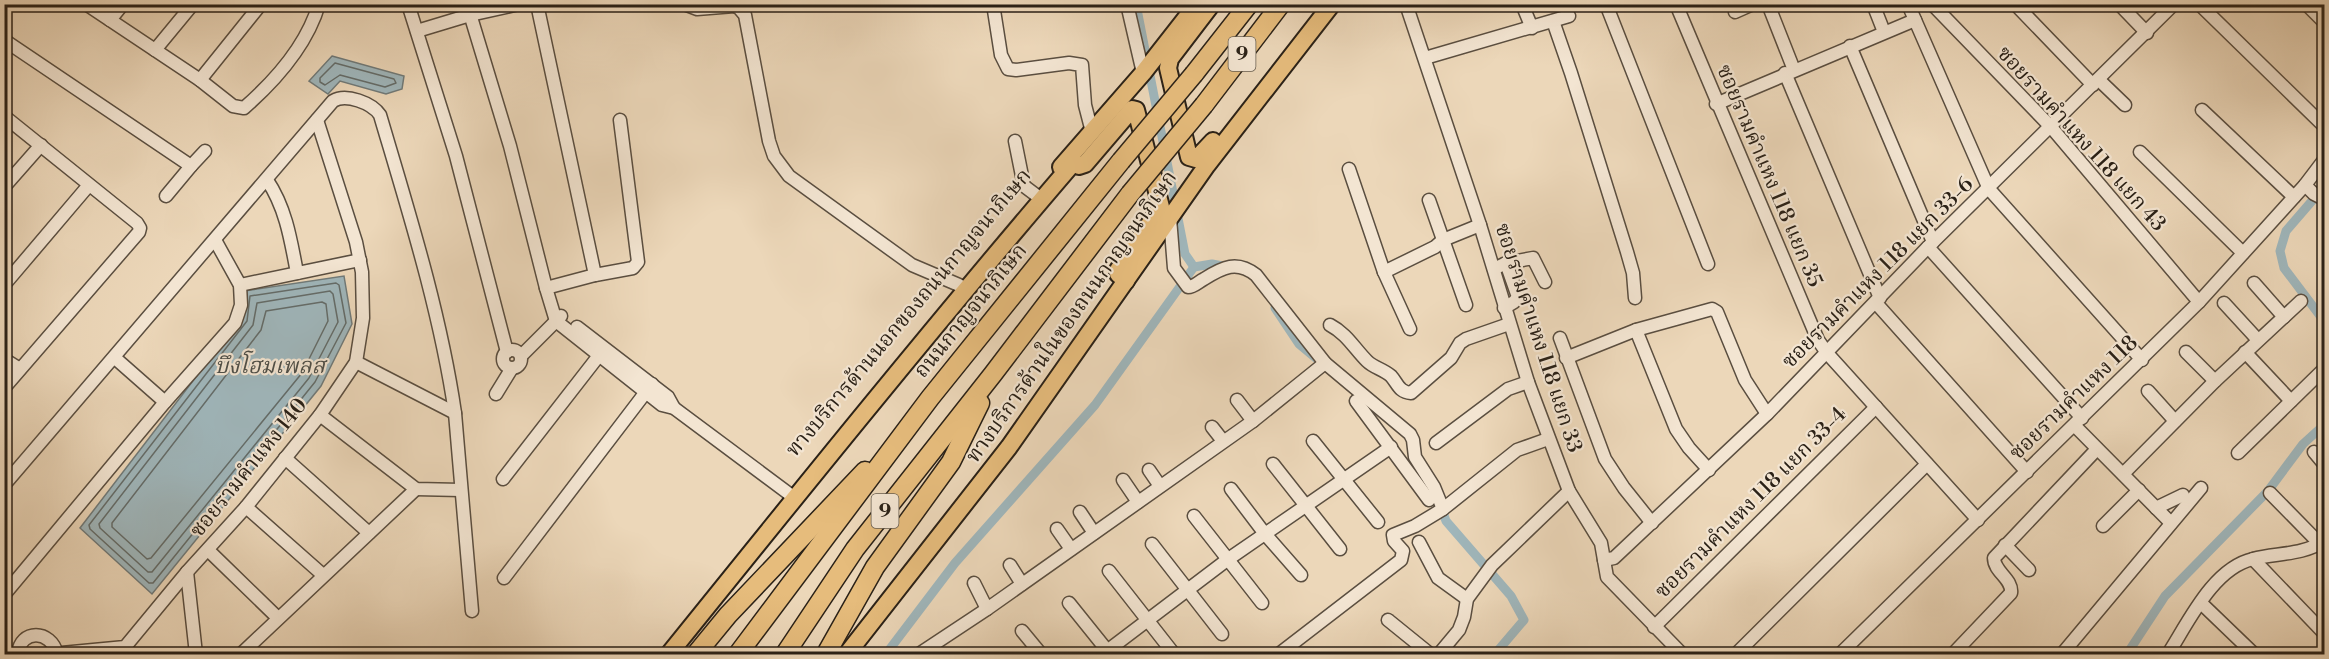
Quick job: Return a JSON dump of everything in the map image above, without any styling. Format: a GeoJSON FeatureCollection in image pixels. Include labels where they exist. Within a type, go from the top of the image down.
{"type":"FeatureCollection","features":[{"type":"Feature","properties":{"kind":"highway","name":"ถนนกาญจนาภิเษก"},"geometry":{"type":"LineString","coordinates":[[738,654],[930,398],[1249,4]]}},
{"type":"Feature","properties":{"kind":"highway","name":"9"},"geometry":{"type":"LineString","coordinates":[[785,654],[855,549],[993,374],[1130,194],[1204,105],[1281,4]]}},
{"type":"Feature","properties":{"kind":"highway"},"geometry":{"type":"LineString","coordinates":[[826,654],[875,567],[951,462],[993,374]]}},
{"type":"Feature","properties":{"kind":"highway"},"geometry":{"type":"LineString","coordinates":[[696,654],[728,615],[862,474],[930,398]]}},
{"type":"Feature","properties":{"kind":"main road","name":"ทางบริการด้านนอกของถนนกาญจนาภิเษก"},"geometry":{"type":"LineString","coordinates":[[660,654],[788,493],[959,285],[1144,75],[1197,4]]}},
{"type":"Feature","properties":{"kind":"main road"},"geometry":{"type":"LineString","coordinates":[[1163,52],[1205,4]]}},
{"type":"Feature","properties":{"kind":"main road"},"geometry":{"type":"LineString","coordinates":[[1212,4],[1168,64],[1191,160],[1199,157],[1320,4]]}},
{"type":"Feature","properties":{"kind":"main road","name":"ทางบริการด้านในของถนนกาญจนาภิเษก"},"geometry":{"type":"LineString","coordinates":[[847,654],[1009,447],[1207,165],[1332,4]]}},
{"type":"Feature","properties":{"kind":"main road"},"geometry":{"type":"LineString","coordinates":[[669,654],[883,388],[1074,162],[1144,75]]}},
{"type":"Feature","properties":{"kind":"main road"},"geometry":{"type":"LineString","coordinates":[[1074,162],[1079,166],[1085,164],[1132,109],[1136,110],[1161,207],[1118,270],[1118,274],[1126,281]]}},
{"type":"Feature","properties":{"kind":"street"},"geometry":{"type":"LineString","coordinates":[[86,4],[200,80],[233,105],[244,108],[291,58],[305,39],[320,4]]}},
{"type":"Feature","properties":{"kind":"street"},"geometry":{"type":"LineString","coordinates":[[110,20],[123,4]]}},
{"type":"Feature","properties":{"kind":"street"},"geometry":{"type":"LineString","coordinates":[[155,50],[193,4]]}},
{"type":"Feature","properties":{"kind":"street"},"geometry":{"type":"LineString","coordinates":[[200,80],[261,4]]}},
{"type":"Feature","properties":{"kind":"street"},"geometry":{"type":"LineString","coordinates":[[408,4],[456,156],[507,352],[503,360],[512,368]]}},
{"type":"Feature","properties":{"kind":"street"},"geometry":{"type":"LineString","coordinates":[[537,4],[595,275]]}},
{"type":"Feature","properties":{"kind":"street"},"geometry":{"type":"LineString","coordinates":[[684,4],[697,9],[734,6],[745,15],[769,141],[774,156],[789,176],[912,265],[959,285]]}},
{"type":"Feature","properties":{"kind":"street"},"geometry":{"type":"LineString","coordinates":[[993,4],[1001,55],[1008,69],[1069,63],[1082,65],[1084,96],[1092,132]]}},
{"type":"Feature","properties":{"kind":"street"},"geometry":{"type":"LineString","coordinates":[[1127,4],[1144,75]]}},
{"type":"Feature","properties":{"kind":"street","name":"ซอยรามคำแหง 118 แยก 33"},"geometry":{"type":"LineString","coordinates":[[1406,4],[1494,269],[1528,382],[1569,491],[1601,543],[1606,577],[1682,654]]}},
{"type":"Feature","properties":{"kind":"street"},"geometry":{"type":"LineString","coordinates":[[1522,4],[1532,28]]}},
{"type":"Feature","properties":{"kind":"street"},"geometry":{"type":"LineString","coordinates":[[1606,4],[1708,264]]}},
{"type":"Feature","properties":{"kind":"street","name":"ซอยรามคำแหง 118 แยก 35"},"geometry":{"type":"LineString","coordinates":[[1676,4],[1716,104],[1812,326],[1827,353],[1978,520]]}},
{"type":"Feature","properties":{"kind":"street"},"geometry":{"type":"LineString","coordinates":[[1735,12],[1753,4]]}},
{"type":"Feature","properties":{"kind":"street"},"geometry":{"type":"LineString","coordinates":[[1768,4],[1790,72],[1878,300],[2027,472]]}},
{"type":"Feature","properties":{"kind":"street"},"geometry":{"type":"LineString","coordinates":[[1873,4],[1884,33]]}},
{"type":"Feature","properties":{"kind":"street"},"geometry":{"type":"LineString","coordinates":[[1908,4],[1989,189],[2142,360]]}},
{"type":"Feature","properties":{"kind":"street","name":"ซอยรามคำแหง 118 แยก 43"},"geometry":{"type":"LineString","coordinates":[[1932,4],[2051,127],[2199,302]]}},
{"type":"Feature","properties":{"kind":"street"},"geometry":{"type":"LineString","coordinates":[[2015,4],[2096,83],[2125,105]]}},
{"type":"Feature","properties":{"kind":"street"},"geometry":{"type":"LineString","coordinates":[[2119,4],[2147,33]]}},
{"type":"Feature","properties":{"kind":"street","name":"ซอยรามคำแหง 118 แยก 33-6"},"geometry":{"type":"LineString","coordinates":[[1604,560],[1614,558],[1767,414],[1931,244],[2174,4]]}},
{"type":"Feature","properties":{"kind":"street"},"geometry":{"type":"LineString","coordinates":[[2199,4],[2325,126]]}},
{"type":"Feature","properties":{"kind":"street"},"geometry":{"type":"LineString","coordinates":[[2306,4],[2325,22]]}},
{"type":"Feature","properties":{"kind":"street"},"geometry":{"type":"LineString","coordinates":[[417,31],[469,10],[518,5]]}},
{"type":"Feature","properties":{"kind":"street"},"geometry":{"type":"LineString","coordinates":[[469,10],[510,146],[546,288],[557,315],[649,388],[662,405],[674,408],[788,493]]}},
{"type":"Feature","properties":{"kind":"street"},"geometry":{"type":"LineString","coordinates":[[1425,58],[1569,16]]}},
{"type":"Feature","properties":{"kind":"street"},"geometry":{"type":"LineString","coordinates":[[1716,104],[1915,20]]}},
{"type":"Feature","properties":{"kind":"street"},"geometry":{"type":"LineString","coordinates":[[1553,21],[1630,262],[1635,298]]}},
{"type":"Feature","properties":{"kind":"street"},"geometry":{"type":"LineString","coordinates":[[4,40],[191,166]]}},
{"type":"Feature","properties":{"kind":"street"},"geometry":{"type":"LineString","coordinates":[[1850,46],[1931,244],[2078,422],[2097,449],[2171,523]]}},
{"type":"Feature","properties":{"kind":"street"},"geometry":{"type":"LineString","coordinates":[[4,485],[333,101],[339,98],[368,104],[374,107],[380,115],[428,282],[451,381],[472,611]]}},
{"type":"Feature","properties":{"kind":"street"},"geometry":{"type":"LineString","coordinates":[[2202,110],[2294,197]]}},
{"type":"Feature","properties":{"kind":"street"},"geometry":{"type":"LineString","coordinates":[[4,116],[137,223],[140,228],[139,232],[4,388]]}},
{"type":"Feature","properties":{"kind":"street","name":"ซอยรามคำแหง 140"},"geometry":{"type":"LineString","coordinates":[[51,654],[125,651],[187,572],[246,507],[320,414],[356,362],[363,318],[362,272],[356,242],[317,120]]}},
{"type":"Feature","properties":{"kind":"street"},"geometry":{"type":"LineString","coordinates":[[546,288],[633,268],[638,262],[620,120]]}},
{"type":"Feature","properties":{"kind":"street"},"geometry":{"type":"LineString","coordinates":[[1015,141],[1023,186],[1036,195]]}},
{"type":"Feature","properties":{"kind":"street"},"geometry":{"type":"LineString","coordinates":[[4,187],[41,146]]}},
{"type":"Feature","properties":{"kind":"street"},"geometry":{"type":"LineString","coordinates":[[166,196],[205,151]]}},
{"type":"Feature","properties":{"kind":"street"},"geometry":{"type":"LineString","coordinates":[[2140,152],[2243,253]]}},
{"type":"Feature","properties":{"kind":"street","name":"ซอยรามคำแหง 118"},"geometry":{"type":"LineString","coordinates":[[1840,654],[2142,360],[2199,302],[2294,197],[2314,192],[2325,160]]}},
{"type":"Feature","properties":{"kind":"street"},"geometry":{"type":"LineString","coordinates":[[1348,169],[1384,272],[1410,329]]}},
{"type":"Feature","properties":{"kind":"street"},"geometry":{"type":"LineString","coordinates":[[267,180],[284,212],[297,273]]}},
{"type":"Feature","properties":{"kind":"street"},"geometry":{"type":"LineString","coordinates":[[4,285],[89,185]]}},
{"type":"Feature","properties":{"kind":"street"},"geometry":{"type":"LineString","coordinates":[[1429,200],[1441,245],[1466,305]]}},
{"type":"Feature","properties":{"kind":"street"},"geometry":{"type":"LineString","coordinates":[[1171,217],[1174,268],[1189,287],[1232,266],[1243,266],[1256,275],[1325,363],[1410,434],[1415,457],[1434,487],[1443,509]]}},
{"type":"Feature","properties":{"kind":"street"},"geometry":{"type":"LineString","coordinates":[[1384,272],[1481,229]]}},
{"type":"Feature","properties":{"kind":"street"},"geometry":{"type":"LineString","coordinates":[[6,589],[235,323],[241,304],[240,285],[215,240]]}},
{"type":"Feature","properties":{"kind":"street"},"geometry":{"type":"LineString","coordinates":[[1494,269],[1506,263],[1533,258],[1545,282]]}},
{"type":"Feature","properties":{"kind":"street"},"geometry":{"type":"LineString","coordinates":[[240,285],[360,261]]}},
{"type":"Feature","properties":{"kind":"street"},"geometry":{"type":"LineString","coordinates":[[1504,308],[1518,297],[1506,263]]}},
{"type":"Feature","properties":{"kind":"street"},"geometry":{"type":"LineString","coordinates":[[2254,283],[2284,317]]}},
{"type":"Feature","properties":{"kind":"street"},"geometry":{"type":"LineString","coordinates":[[2122,474],[2245,352],[2301,301]]}},
{"type":"Feature","properties":{"kind":"street"},"geometry":{"type":"LineString","coordinates":[[2224,303],[2258,340]]}},
{"type":"Feature","properties":{"kind":"street"},"geometry":{"type":"LineString","coordinates":[[1566,358],[1636,330],[1705,309],[1712,309],[1717,312],[1745,380],[1767,414]]}},
{"type":"Feature","properties":{"kind":"street"},"geometry":{"type":"LineString","coordinates":[[496,394],[512,368],[518,365],[521,356],[557,315]]}},
{"type":"Feature","properties":{"kind":"street"},"geometry":{"type":"LineString","coordinates":[[1330,325],[1339,330],[1353,344],[1367,362],[1392,377],[1403,392],[1411,393],[1451,358],[1466,339],[1509,324]]}},
{"type":"Feature","properties":{"kind":"street"},"geometry":{"type":"LineString","coordinates":[[1636,330],[1676,429],[1709,470]]}},
{"type":"Feature","properties":{"kind":"street"},"geometry":{"type":"LineString","coordinates":[[1560,338],[1605,459],[1624,488],[1652,523]]}},
{"type":"Feature","properties":{"kind":"street"},"geometry":{"type":"LineString","coordinates":[[507,352],[515,350],[521,356]]}},
{"type":"Feature","properties":{"kind":"street"},"geometry":{"type":"LineString","coordinates":[[503,479],[601,352]]}},
{"type":"Feature","properties":{"kind":"street"},"geometry":{"type":"LineString","coordinates":[[2186,352],[2215,381]]}},
{"type":"Feature","properties":{"kind":"street"},"geometry":{"type":"LineString","coordinates":[[2245,352],[2291,401]]}},
{"type":"Feature","properties":{"kind":"street"},"geometry":{"type":"LineString","coordinates":[[115,358],[165,402]]}},
{"type":"Feature","properties":{"kind":"street"},"geometry":{"type":"LineString","coordinates":[[4,359],[20,369]]}},
{"type":"Feature","properties":{"kind":"street"},"geometry":{"type":"LineString","coordinates":[[356,362],[455,413]]}},
{"type":"Feature","properties":{"kind":"street"},"geometry":{"type":"LineString","coordinates":[[919,654],[987,609],[1253,421],[1325,363]]}},
{"type":"Feature","properties":{"kind":"street"},"geometry":{"type":"LineString","coordinates":[[2238,453],[2325,369]]}},
{"type":"Feature","properties":{"kind":"street"},"geometry":{"type":"LineString","coordinates":[[1436,443],[1508,389],[1528,382]]}},
{"type":"Feature","properties":{"kind":"street"},"geometry":{"type":"LineString","coordinates":[[504,578],[649,388]]}},
{"type":"Feature","properties":{"kind":"street"},"geometry":{"type":"LineString","coordinates":[[2148,391],[2175,421]]}},
{"type":"Feature","properties":{"kind":"street"},"geometry":{"type":"LineString","coordinates":[[1237,400],[1253,421]]}},
{"type":"Feature","properties":{"kind":"street"},"geometry":{"type":"LineString","coordinates":[[1356,401],[1429,500]]}},
{"type":"Feature","properties":{"kind":"street","name":"ซอยรามคำแหง 118 แยก 33-4"},"geometry":{"type":"LineString","coordinates":[[1654,627],[1876,407]]}},
{"type":"Feature","properties":{"kind":"street"},"geometry":{"type":"LineString","coordinates":[[320,414],[416,489],[461,490]]}},
{"type":"Feature","properties":{"kind":"street"},"geometry":{"type":"LineString","coordinates":[[1212,427],[1223,441]]}},
{"type":"Feature","properties":{"kind":"street"},"geometry":{"type":"LineString","coordinates":[[1279,654],[1401,560],[1403,551],[1394,540],[1393,535],[1443,509],[1517,450],[1548,439]]}},
{"type":"Feature","properties":{"kind":"street"},"geometry":{"type":"LineString","coordinates":[[1313,441],[1378,522]]}},
{"type":"Feature","properties":{"kind":"street"},"geometry":{"type":"LineString","coordinates":[[1069,603],[1107,653],[1227,560],[1391,447]]}},
{"type":"Feature","properties":{"kind":"street"},"geometry":{"type":"LineString","coordinates":[[1953,654],[2012,593],[2012,587],[1994,561],[2005,545],[2097,449]]}},
{"type":"Feature","properties":{"kind":"street"},"geometry":{"type":"LineString","coordinates":[[2314,452],[2325,464]]}},
{"type":"Feature","properties":{"kind":"street"},"geometry":{"type":"LineString","coordinates":[[285,458],[369,533]]}},
{"type":"Feature","properties":{"kind":"street"},"geometry":{"type":"LineString","coordinates":[[1273,464],[1340,549]]}},
{"type":"Feature","properties":{"kind":"street"},"geometry":{"type":"LineString","coordinates":[[1736,654],[1927,464]]}},
{"type":"Feature","properties":{"kind":"street"},"geometry":{"type":"LineString","coordinates":[[1149,470],[1160,486]]}},
{"type":"Feature","properties":{"kind":"street"},"geometry":{"type":"LineString","coordinates":[[1123,480],[1138,502]]}},
{"type":"Feature","properties":{"kind":"street"},"geometry":{"type":"LineString","coordinates":[[2062,654],[2201,488]]}},
{"type":"Feature","properties":{"kind":"street"},"geometry":{"type":"LineString","coordinates":[[241,654],[416,489]]}},
{"type":"Feature","properties":{"kind":"street"},"geometry":{"type":"LineString","coordinates":[[1231,489],[1265,534],[1301,575]]}},
{"type":"Feature","properties":{"kind":"street"},"geometry":{"type":"LineString","coordinates":[[2103,526],[2139,490]]}},
{"type":"Feature","properties":{"kind":"street"},"geometry":{"type":"LineString","coordinates":[[1439,654],[1459,630],[1467,599],[1489,569],[1569,491]]}},
{"type":"Feature","properties":{"kind":"street"},"geometry":{"type":"LineString","coordinates":[[2270,493],[2323,544]]}},
{"type":"Feature","properties":{"kind":"street"},"geometry":{"type":"LineString","coordinates":[[2156,508],[2183,495]]}},
{"type":"Feature","properties":{"kind":"street"},"geometry":{"type":"LineString","coordinates":[[246,507],[323,575]]}},
{"type":"Feature","properties":{"kind":"street"},"geometry":{"type":"LineString","coordinates":[[1080,512],[1094,532]]}},
{"type":"Feature","properties":{"kind":"street"},"geometry":{"type":"LineString","coordinates":[[1194,516],[1262,603]]}},
{"type":"Feature","properties":{"kind":"street"},"geometry":{"type":"LineString","coordinates":[[1057,529],[1071,549]]}},
{"type":"Feature","properties":{"kind":"street"},"geometry":{"type":"LineString","coordinates":[[1419,542],[1438,578],[1467,599]]}},
{"type":"Feature","properties":{"kind":"street"},"geometry":{"type":"LineString","coordinates":[[1152,544],[1222,634]]}},
{"type":"Feature","properties":{"kind":"street"},"geometry":{"type":"LineString","coordinates":[[2168,654],[2216,582],[2229,570],[2253,558],[2285,554],[2323,544]]}},
{"type":"Feature","properties":{"kind":"street"},"geometry":{"type":"LineString","coordinates":[[2005,545],[2029,570]]}},
{"type":"Feature","properties":{"kind":"street"},"geometry":{"type":"LineString","coordinates":[[208,550],[278,618]]}},
{"type":"Feature","properties":{"kind":"street"},"geometry":{"type":"LineString","coordinates":[[2253,558],[2325,633]]}},
{"type":"Feature","properties":{"kind":"street"},"geometry":{"type":"LineString","coordinates":[[1010,565],[1022,584]]}},
{"type":"Feature","properties":{"kind":"street"},"geometry":{"type":"LineString","coordinates":[[1109,571],[1174,654]]}},
{"type":"Feature","properties":{"kind":"street"},"geometry":{"type":"LineString","coordinates":[[187,572],[196,654]]}},
{"type":"Feature","properties":{"kind":"street"},"geometry":{"type":"LineString","coordinates":[[974,583],[987,609]]}},
{"type":"Feature","properties":{"kind":"street"},"geometry":{"type":"LineString","coordinates":[[2201,603],[2254,654]]}},
{"type":"Feature","properties":{"kind":"street"},"geometry":{"type":"LineString","coordinates":[[1388,620],[1430,654]]}},
{"type":"Feature","properties":{"kind":"street"},"geometry":{"type":"LineString","coordinates":[[1022,631],[1041,654]]}},
{"type":"Feature","properties":{"kind":"street"},"geometry":{"type":"LineString","coordinates":[[18,654],[20,644],[35,636],[42,636],[51,640],[57,654]]}},
{"type":"Feature","properties":{"kind":"water"},"geometry":{"type":"Polygon","coordinates":[[[332,56],[404,76],[402,89],[386,94],[340,81],[328,94],[309,81],[332,56]]]}},
{"type":"Feature","properties":{"kind":"water","name":"บึงโฮมเพลส"},"geometry":{"type":"Polygon","coordinates":[[[344,276],[352,324],[321,386],[152,594],[80,528],[242,317],[244,291],[344,276]]]}},
{"type":"Feature","properties":{"kind":"waterway"},"geometry":{"type":"LineString","coordinates":[[1136,4],[1185,254],[1194,267],[1212,264],[1228,267]]}},
{"type":"Feature","properties":{"kind":"waterway"},"geometry":{"type":"LineString","coordinates":[[2324,187],[2286,231],[2280,251],[2284,268],[2324,321]]}},
{"type":"Feature","properties":{"kind":"waterway"},"geometry":{"type":"LineString","coordinates":[[886,654],[955,563],[1095,405],[1194,267]]}},
{"type":"Feature","properties":{"kind":"waterway"},"geometry":{"type":"LineString","coordinates":[[1275,308],[1299,344],[1317,359]]}},
{"type":"Feature","properties":{"kind":"waterway"},"geometry":{"type":"LineString","coordinates":[[2127,654],[2165,596],[2268,491],[2303,444],[2324,425]]}},
{"type":"Feature","properties":{"kind":"waterway"},"geometry":{"type":"LineString","coordinates":[[1440,504],[1446,521],[1511,596],[1524,620],[1495,654]]}}]}
